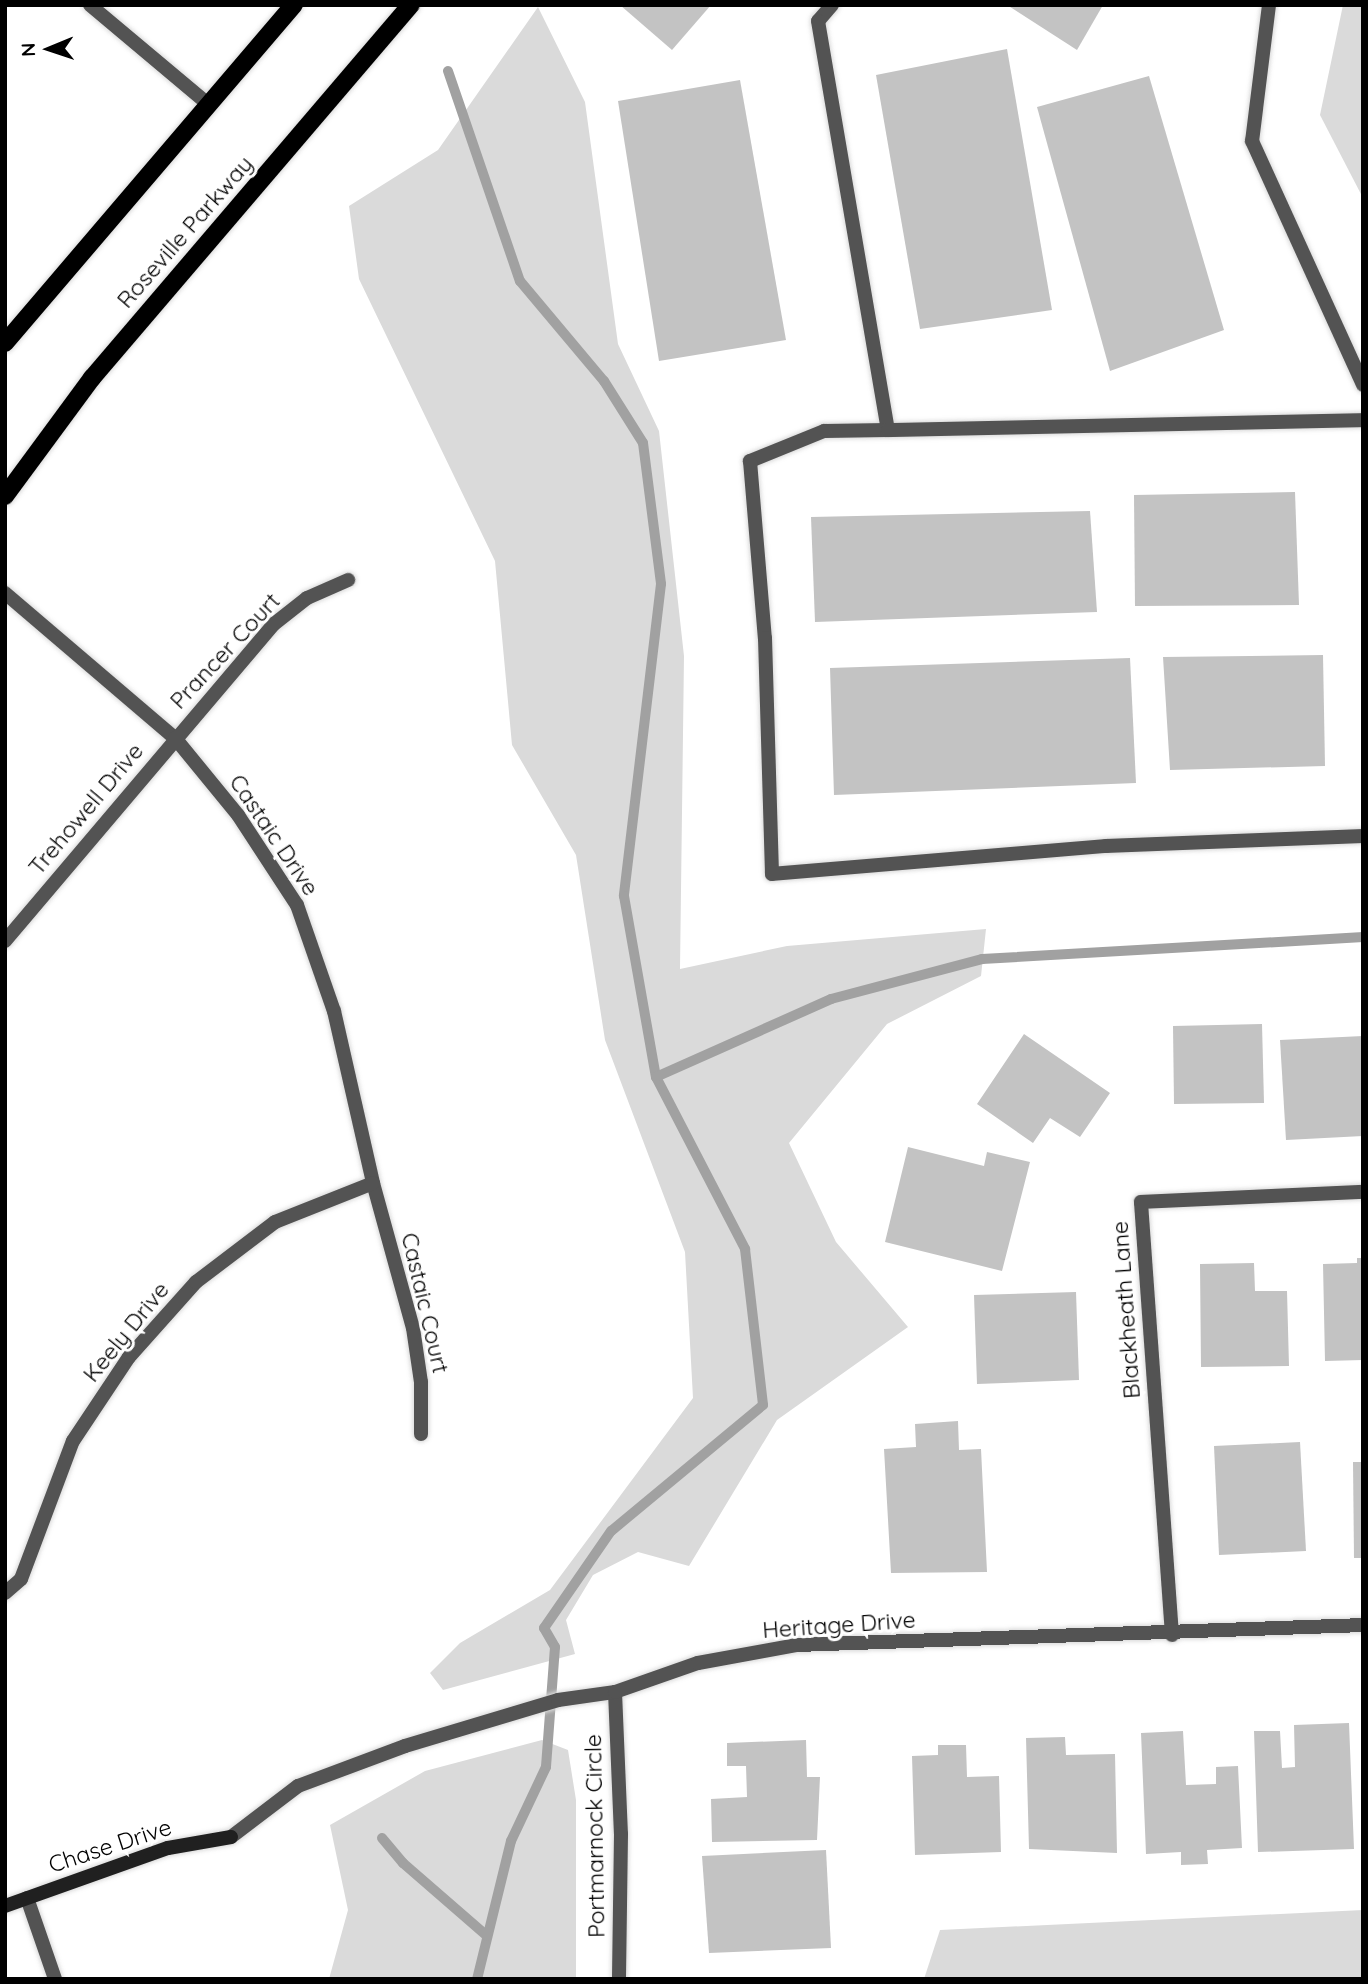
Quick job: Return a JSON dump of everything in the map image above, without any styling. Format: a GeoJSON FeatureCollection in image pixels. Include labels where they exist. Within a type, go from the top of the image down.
{"type":"FeatureCollection","features":[{"type":"Feature","properties":{"kind":"main road"},"geometry":{"type":"LineString","coordinates":[[5,343],[13,327],[294,5]]}},
{"type":"Feature","properties":{"kind":"main road","name":"Roseville Parkway"},"geometry":{"type":"LineString","coordinates":[[5,496],[92,378],[411,5]]}},
{"type":"Feature","properties":{"kind":"street"},"geometry":{"type":"LineString","coordinates":[[90,5],[209,105]]}},
{"type":"Feature","properties":{"kind":"street"},"geometry":{"type":"LineString","coordinates":[[832,5],[818,21],[888,430]]}},
{"type":"Feature","properties":{"kind":"street"},"geometry":{"type":"LineString","coordinates":[[1269,5],[1252,141],[1363,385]]}},
{"type":"Feature","properties":{"kind":"street"},"geometry":{"type":"LineString","coordinates":[[1363,420],[824,431],[750,461],[765,638],[772,874],[1106,846],[1363,836]]}},
{"type":"Feature","properties":{"kind":"street","name":"Prancer Court"},"geometry":{"type":"LineString","coordinates":[[175,738],[274,624],[307,598],[348,580]]}},
{"type":"Feature","properties":{"kind":"street","name":"Castaic Drive"},"geometry":{"type":"LineString","coordinates":[[5,593],[175,738],[238,815],[297,905],[334,1011],[373,1183]]}},
{"type":"Feature","properties":{"kind":"street","name":"Trehowell Drive"},"geometry":{"type":"LineString","coordinates":[[5,942],[175,738]]}},
{"type":"Feature","properties":{"kind":"street","name":"Castaic Court"},"geometry":{"type":"LineString","coordinates":[[373,1183],[413,1328],[421,1382],[421,1434]]}},
{"type":"Feature","properties":{"kind":"street","name":"Keely Drive"},"geometry":{"type":"LineString","coordinates":[[5,1593],[20,1579],[73,1441],[129,1357],[196,1282],[275,1222],[373,1183]]}},
{"type":"Feature","properties":{"kind":"street","name":"Blackheath Lane"},"geometry":{"type":"LineString","coordinates":[[1171,1635],[1141,1202],[1363,1192]]}},
{"type":"Feature","properties":{"kind":"street","name":"Heritage Drive"},"geometry":{"type":"LineString","coordinates":[[231,1838],[298,1786],[405,1746],[558,1700],[615,1692],[698,1663],[797,1645],[1171,1635],[1363,1625]]}},
{"type":"Feature","properties":{"kind":"street","name":"Portmarnock Circle"},"geometry":{"type":"LineString","coordinates":[[615,1692],[621,1834],[619,1979]]}},
{"type":"Feature","properties":{"kind":"street","name":"Chase Drive"},"geometry":{"type":"LineString","coordinates":[[5,1906],[169,1848],[231,1838]]}},
{"type":"Feature","properties":{"kind":"street"},"geometry":{"type":"LineString","coordinates":[[27,1898],[55,1979]]}},
{"type":"Feature","properties":{"kind":"shaded area"},"geometry":{"type":"Polygon","coordinates":[[[1343,5],[1363,5],[1363,198],[1320,115],[1343,5]]]}},
{"type":"Feature","properties":{"kind":"shaded area"},"geometry":{"type":"Polygon","coordinates":[[[538,7],[585,102],[618,344],[659,431],[684,656],[680,969],[787,946],[986,929],[981,976],[887,1024],[789,1143],[836,1242],[908,1327],[777,1420],[689,1566],[638,1552],[593,1575],[566,1620],[575,1654],[443,1690],[430,1673],[460,1643],[550,1590],[693,1398],[685,1252],[605,1040],[576,855],[512,745],[495,561],[359,279],[349,206],[438,150],[538,7]]]}},
{"type":"Feature","properties":{"kind":"shaded area"},"geometry":{"type":"Polygon","coordinates":[[[542,1740],[568,1750],[576,1800],[576,1979],[329,1979],[348,1910],[330,1825],[425,1771],[542,1740]]]}},
{"type":"Feature","properties":{"kind":"shaded area"},"geometry":{"type":"Polygon","coordinates":[[[1363,1910],[1363,1979],[924,1979],[940,1930],[1363,1910]]]}},
{"type":"Feature","properties":{"kind":"building"},"geometry":{"type":"Polygon","coordinates":[[[620,5],[711,5],[672,50],[620,5]]]}},
{"type":"Feature","properties":{"kind":"building"},"geometry":{"type":"Polygon","coordinates":[[[1007,5],[1103,5],[1077,50],[1007,5]]]}},
{"type":"Feature","properties":{"kind":"building"},"geometry":{"type":"Polygon","coordinates":[[[1007,49],[1052,310],[920,329],[876,75],[1007,49]]]}},
{"type":"Feature","properties":{"kind":"building"},"geometry":{"type":"Polygon","coordinates":[[[1149,76],[1224,330],[1110,371],[1037,107],[1149,76]]]}},
{"type":"Feature","properties":{"kind":"building"},"geometry":{"type":"Polygon","coordinates":[[[740,80],[786,340],[659,361],[618,101],[740,80]]]}},
{"type":"Feature","properties":{"kind":"building"},"geometry":{"type":"Polygon","coordinates":[[[1295,492],[1299,605],[1135,606],[1134,495],[1295,492]]]}},
{"type":"Feature","properties":{"kind":"building"},"geometry":{"type":"Polygon","coordinates":[[[1090,511],[1097,612],[815,622],[811,517],[1090,511]]]}},
{"type":"Feature","properties":{"kind":"building"},"geometry":{"type":"Polygon","coordinates":[[[1323,655],[1325,766],[1170,770],[1163,657],[1323,655]]]}},
{"type":"Feature","properties":{"kind":"building"},"geometry":{"type":"Polygon","coordinates":[[[1130,658],[1136,783],[834,795],[830,668],[1130,658]]]}},
{"type":"Feature","properties":{"kind":"building"},"geometry":{"type":"Polygon","coordinates":[[[1262,1024],[1264,1103],[1174,1104],[1173,1026],[1262,1024]]]}},
{"type":"Feature","properties":{"kind":"building"},"geometry":{"type":"Polygon","coordinates":[[[1024,1034],[1110,1093],[1080,1137],[1050,1118],[1033,1143],[977,1104],[1024,1034]]]}},
{"type":"Feature","properties":{"kind":"building"},"geometry":{"type":"Polygon","coordinates":[[[1363,1036],[1363,1136],[1286,1140],[1280,1040],[1363,1036]]]}},
{"type":"Feature","properties":{"kind":"building"},"geometry":{"type":"Polygon","coordinates":[[[908,1147],[984,1166],[987,1152],[1030,1162],[1002,1271],[885,1242],[908,1147]]]}},
{"type":"Feature","properties":{"kind":"building"},"geometry":{"type":"Polygon","coordinates":[[[1357,1258],[1363,1258],[1363,1360],[1325,1361],[1323,1264],[1357,1263],[1357,1258]]]}},
{"type":"Feature","properties":{"kind":"building"},"geometry":{"type":"Polygon","coordinates":[[[1254,1263],[1255,1291],[1287,1291],[1289,1366],[1201,1367],[1200,1264],[1254,1263]]]}},
{"type":"Feature","properties":{"kind":"building"},"geometry":{"type":"Polygon","coordinates":[[[1076,1292],[1079,1380],[977,1384],[974,1295],[1076,1292]]]}},
{"type":"Feature","properties":{"kind":"building"},"geometry":{"type":"Polygon","coordinates":[[[958,1421],[959,1450],[981,1449],[987,1572],[891,1573],[884,1449],[916,1447],[915,1424],[958,1421]]]}},
{"type":"Feature","properties":{"kind":"building"},"geometry":{"type":"Polygon","coordinates":[[[1300,1442],[1306,1551],[1219,1555],[1214,1446],[1300,1442]]]}},
{"type":"Feature","properties":{"kind":"building"},"geometry":{"type":"Polygon","coordinates":[[[1353,1462],[1363,1462],[1363,1558],[1354,1558],[1353,1462]]]}},
{"type":"Feature","properties":{"kind":"building"},"geometry":{"type":"Polygon","coordinates":[[[1349,1723],[1354,1849],[1258,1852],[1254,1731],[1280,1731],[1282,1768],[1295,1767],[1294,1725],[1349,1723]]]}},
{"type":"Feature","properties":{"kind":"building"},"geometry":{"type":"Polygon","coordinates":[[[1183,1731],[1186,1785],[1216,1784],[1216,1767],[1238,1766],[1242,1848],[1207,1850],[1208,1864],[1181,1865],[1181,1852],[1146,1854],[1141,1733],[1183,1731]]]}},
{"type":"Feature","properties":{"kind":"building"},"geometry":{"type":"Polygon","coordinates":[[[1065,1737],[1066,1755],[1115,1754],[1117,1853],[1029,1849],[1026,1738],[1065,1737]]]}},
{"type":"Feature","properties":{"kind":"building"},"geometry":{"type":"Polygon","coordinates":[[[806,1740],[807,1777],[820,1777],[817,1840],[712,1842],[711,1799],[747,1797],[746,1766],[727,1766],[727,1743],[806,1740]]]}},
{"type":"Feature","properties":{"kind":"building"},"geometry":{"type":"Polygon","coordinates":[[[938,1745],[966,1745],[967,1777],[999,1776],[1001,1852],[915,1855],[912,1756],[938,1755],[938,1745]]]}},
{"type":"Feature","properties":{"kind":"building"},"geometry":{"type":"Polygon","coordinates":[[[826,1850],[831,1948],[709,1953],[702,1856],[826,1850]]]}},
{"type":"Feature","properties":{"kind":"waterway"},"geometry":{"type":"LineString","coordinates":[[448,71],[520,281],[604,381],[643,443],[661,584],[624,896],[656,1077],[745,1249],[763,1405],[611,1531],[544,1628],[555,1647],[546,1767],[511,1841],[477,1979]]}},
{"type":"Feature","properties":{"kind":"waterway"},"geometry":{"type":"LineString","coordinates":[[656,1077],[831,999],[982,959],[1363,937]]}},
{"type":"Feature","properties":{"kind":"waterway"},"geometry":{"type":"LineString","coordinates":[[382,1838],[403,1863],[487,1936]]}}]}
